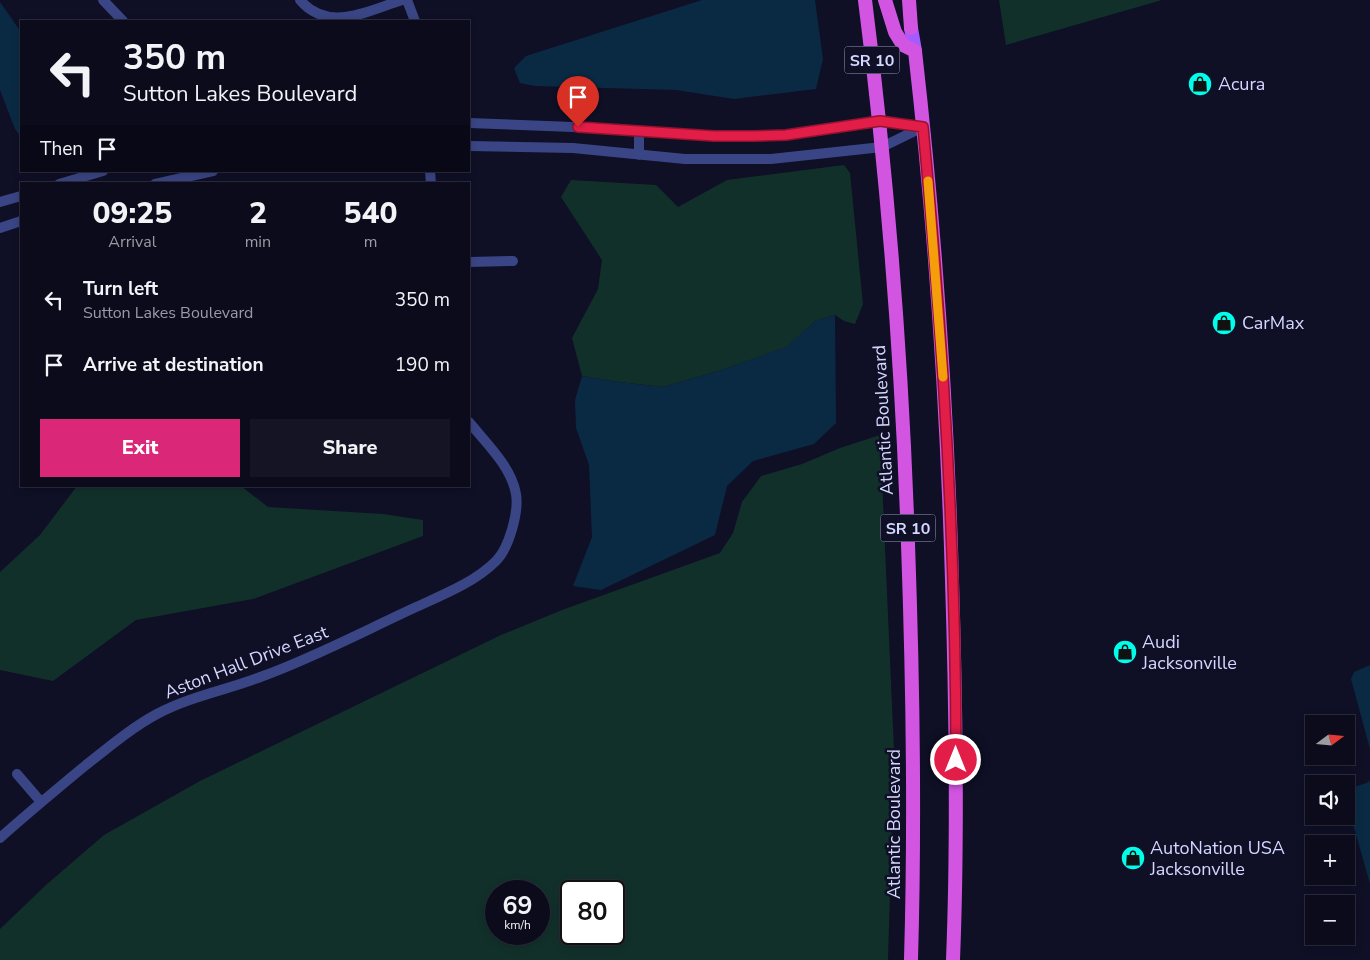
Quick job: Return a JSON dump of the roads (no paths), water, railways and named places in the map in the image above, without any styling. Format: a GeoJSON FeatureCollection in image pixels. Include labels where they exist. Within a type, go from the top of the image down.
{"type":"FeatureCollection","features":[{"type":"Feature","properties":{"kind":"highway","name":"Atlantic Boulevard"},"geometry":{"type":"LineString","coordinates":[[865,0],[880,121],[900,373],[913,712],[911,960]]}},
{"type":"Feature","properties":{"kind":"highway"},"geometry":{"type":"LineString","coordinates":[[885,0],[895,32],[903,45],[914,51]]}},
{"type":"Feature","properties":{"kind":"highway","name":"SR 10"},"geometry":{"type":"LineString","coordinates":[[909,0],[911,28]]}},
{"type":"Feature","properties":{"kind":"highway","name":"SR 10"},"geometry":{"type":"LineString","coordinates":[[914,51],[923,127],[942,363],[951,530],[956,707],[953,960]]}},
{"type":"Feature","properties":{"kind":"main road","name":"SR 10"},"geometry":{"type":"LineString","coordinates":[[911,28],[914,51]]}},
{"type":"Feature","properties":{"kind":"street"},"geometry":{"type":"LineString","coordinates":[[103,0],[121,20]]}},
{"type":"Feature","properties":{"kind":"street"},"geometry":{"type":"LineString","coordinates":[[300,0],[309,10],[321,16],[331,18],[352,16],[402,0]]}},
{"type":"Feature","properties":{"kind":"street"},"geometry":{"type":"LineString","coordinates":[[407,0],[415,20]]}},
{"type":"Feature","properties":{"kind":"street"},"geometry":{"type":"LineString","coordinates":[[470,123],[714,136],[786,135],[880,121],[923,127]]}},
{"type":"Feature","properties":{"kind":"street"},"geometry":{"type":"LineString","coordinates":[[470,146],[573,148],[685,159],[737,160],[882,147],[923,127]]}},
{"type":"Feature","properties":{"kind":"street"},"geometry":{"type":"LineString","coordinates":[[639,131],[639,154]]}},
{"type":"Feature","properties":{"kind":"street"},"geometry":{"type":"LineString","coordinates":[[66,182],[100,172]]}},
{"type":"Feature","properties":{"kind":"street"},"geometry":{"type":"LineString","coordinates":[[162,182],[195,173]]}},
{"type":"Feature","properties":{"kind":"street"},"geometry":{"type":"LineString","coordinates":[[0,202],[20,196]]}},
{"type":"Feature","properties":{"kind":"street"},"geometry":{"type":"LineString","coordinates":[[0,228],[20,221]]}},
{"type":"Feature","properties":{"kind":"street"},"geometry":{"type":"LineString","coordinates":[[470,262],[513,261]]}},
{"type":"Feature","properties":{"kind":"street","name":"Aston Hall Drive East"},"geometry":{"type":"LineString","coordinates":[[0,838],[126,732],[157,714],[188,700],[296,664],[465,584],[497,560],[511,533],[516,509],[516,495],[512,481],[502,464],[470,423]]}},
{"type":"Feature","properties":{"kind":"street"},"geometry":{"type":"LineString","coordinates":[[17,774],[41,802]]}},
{"type":"Feature","properties":{"kind":"water"},"geometry":{"type":"Polygon","coordinates":[[[702,0],[815,0],[823,59],[816,89],[734,99],[676,90],[535,86],[520,83],[514,68],[526,56],[702,0]]]}},
{"type":"Feature","properties":{"kind":"water"},"geometry":{"type":"Polygon","coordinates":[[[0,2],[20,31],[20,136],[15,129],[0,90],[0,2]]]}},
{"type":"Feature","properties":{"kind":"water"},"geometry":{"type":"Polygon","coordinates":[[[835,315],[836,423],[814,444],[753,461],[727,486],[715,535],[601,590],[573,586],[592,537],[589,465],[576,428],[575,400],[582,376],[663,387],[722,370],[786,347],[815,321],[835,315]]]}},
{"type":"Feature","properties":{"kind":"water"},"geometry":{"type":"Polygon","coordinates":[[[1370,665],[1370,749],[1351,679],[1354,672],[1370,665]]]}},
{"type":"Feature","properties":{"kind":"water"},"geometry":{"type":"Polygon","coordinates":[[[1370,780],[1370,884],[1353,825],[1355,825],[1355,786],[1367,783],[1370,780]]]}},
{"type":"Feature","properties":{"kind":"place","name":"Acura"},"geometry":{"type":"Point","coordinates":[1200,84]}},
{"type":"Feature","properties":{"kind":"place","name":"CarMax"},"geometry":{"type":"Point","coordinates":[1224,323]}},
{"type":"Feature","properties":{"kind":"place","name":"Audi Jacksonville"},"geometry":{"type":"Point","coordinates":[1125,652]}},
{"type":"Feature","properties":{"kind":"place","name":"AutoNation USA Jacksonville"},"geometry":{"type":"Point","coordinates":[1133,858]}}]}
